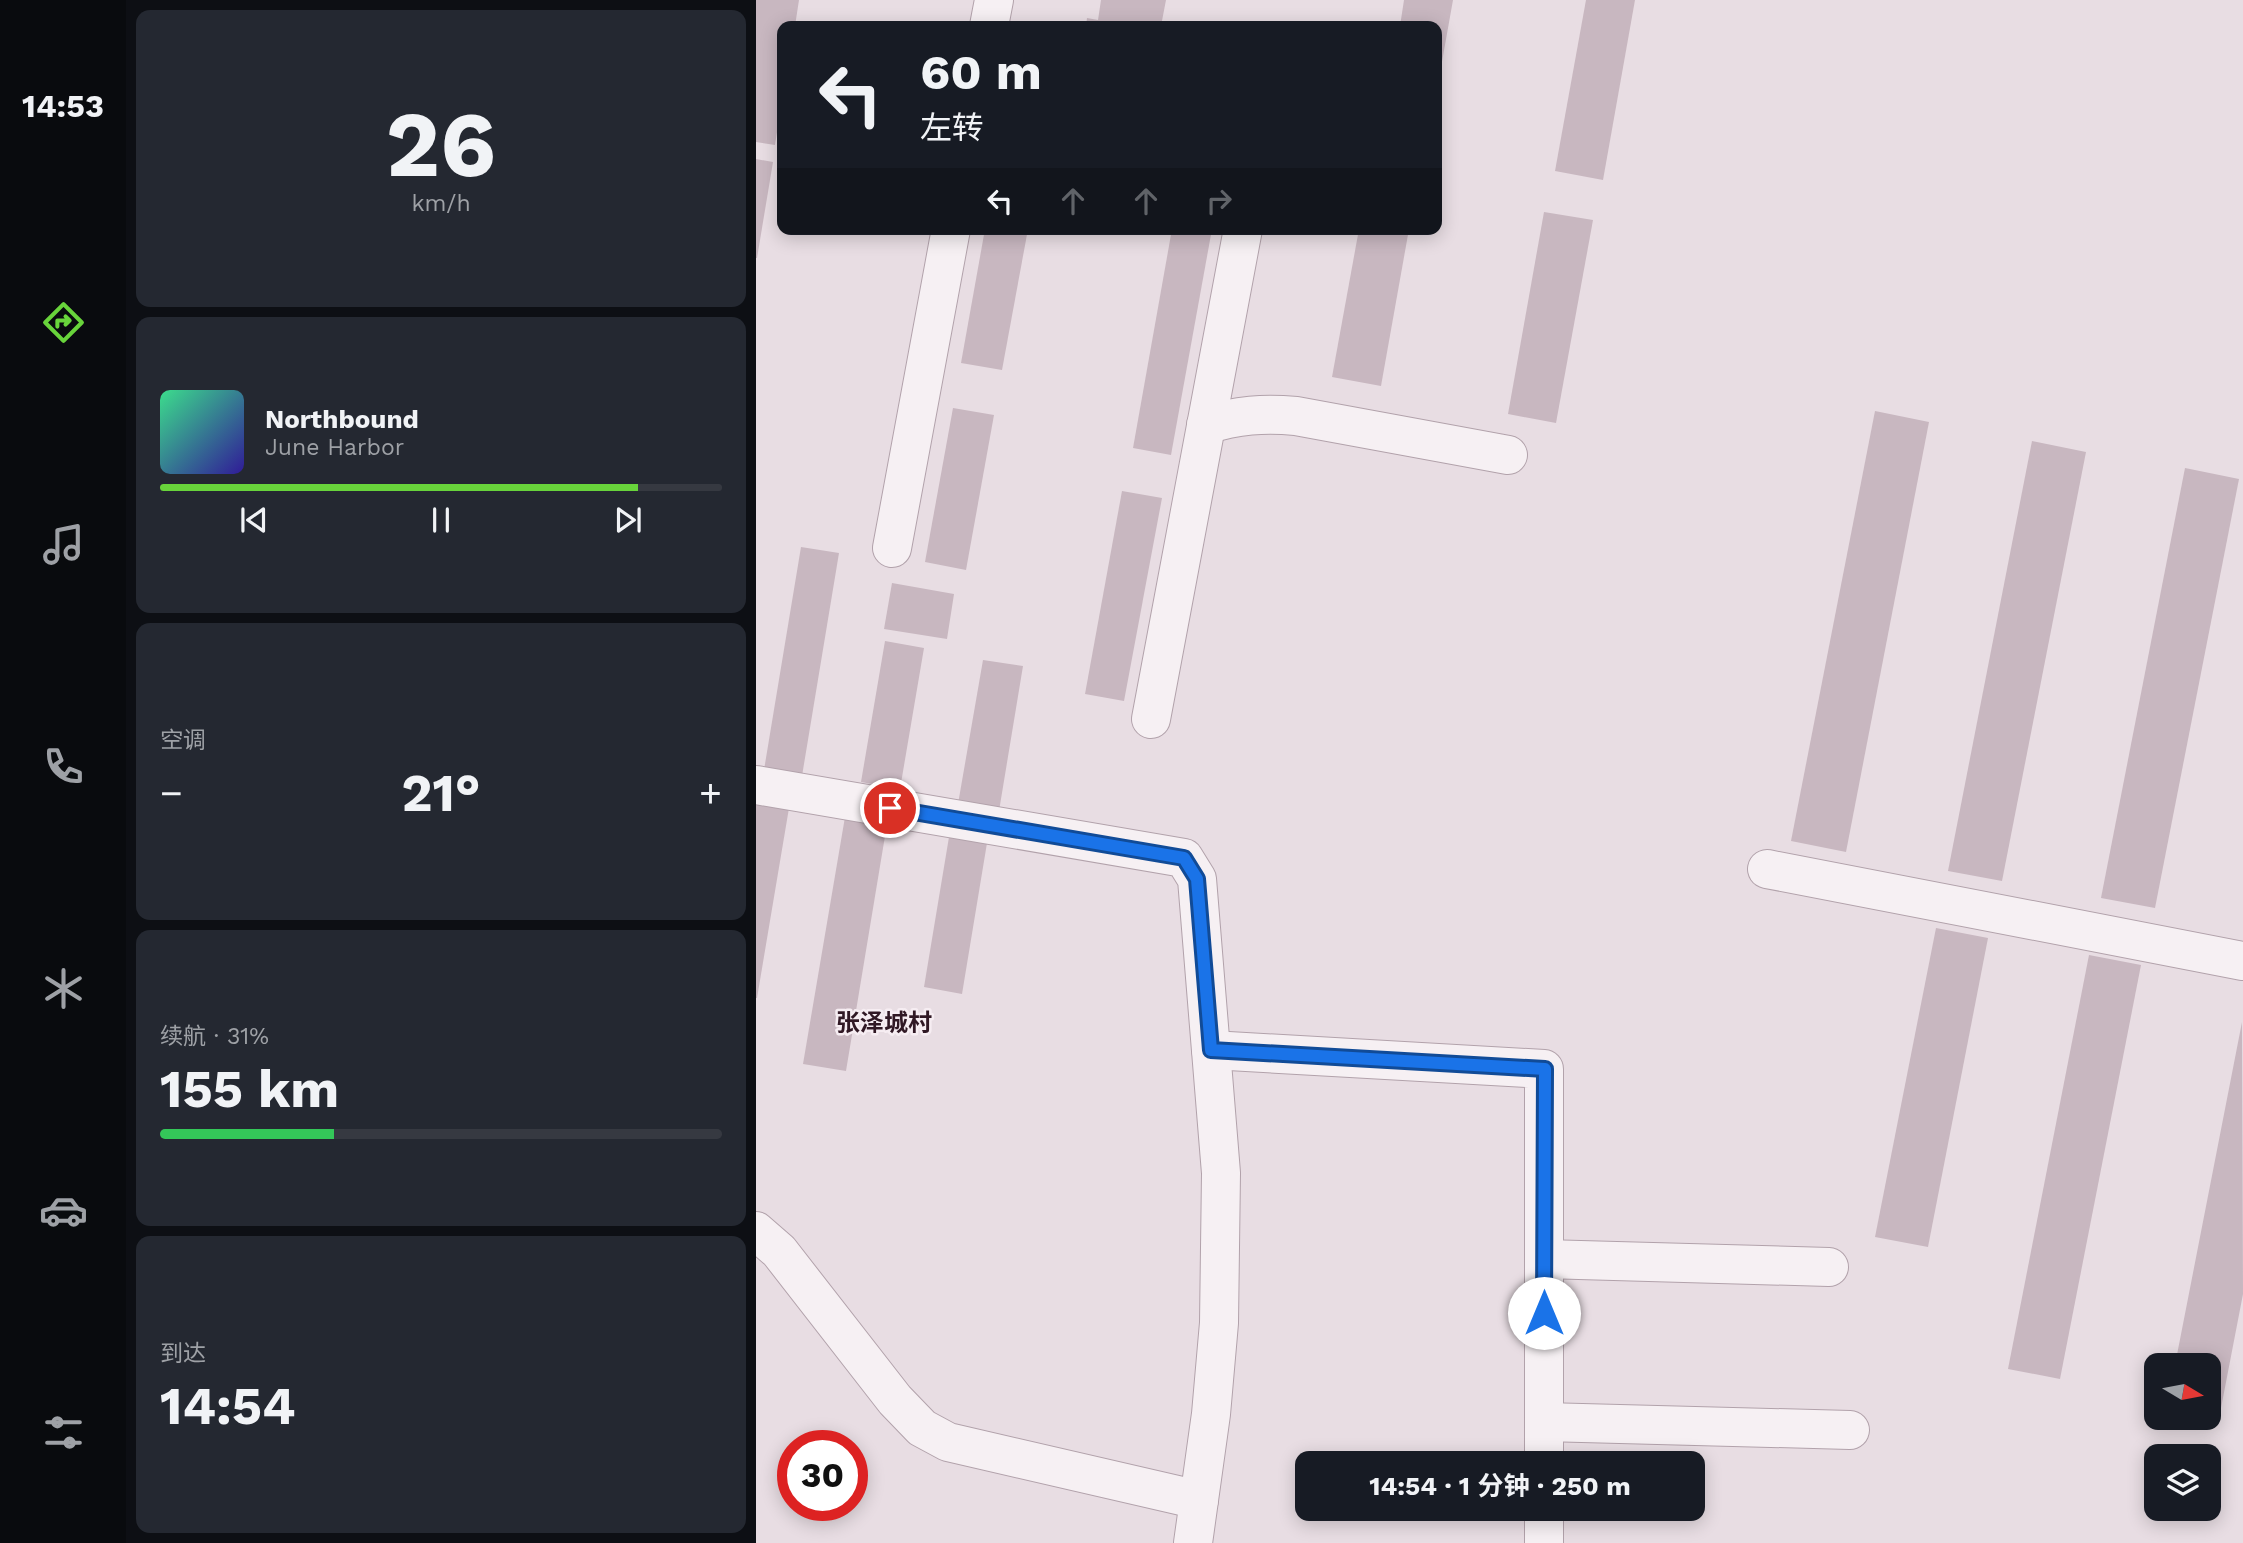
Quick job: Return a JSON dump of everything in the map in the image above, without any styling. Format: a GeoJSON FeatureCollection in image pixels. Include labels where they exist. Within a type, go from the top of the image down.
{"type":"FeatureCollection","features":[{"type":"Feature","properties":{"kind":"street"},"geometry":{"type":"LineString","coordinates":[[990,21],[994,0]]}},
{"type":"Feature","properties":{"kind":"street"},"geometry":{"type":"LineString","coordinates":[[892,548],[950,235]]}},
{"type":"Feature","properties":{"kind":"street"},"geometry":{"type":"LineString","coordinates":[[1151,719],[1242,235]]}},
{"type":"Feature","properties":{"kind":"street"},"geometry":{"type":"LineString","coordinates":[[1206,425],[1243,415],[1268,413],[1508,455]]}},
{"type":"Feature","properties":{"kind":"street"},"geometry":{"type":"LineString","coordinates":[[756,785],[1184,858],[1197,879],[1221,1172],[1219,1323],[1211,1414],[1193,1543]]}},
{"type":"Feature","properties":{"kind":"street"},"geometry":{"type":"LineString","coordinates":[[1767,869],[2243,961]]}},
{"type":"Feature","properties":{"kind":"street"},"geometry":{"type":"LineString","coordinates":[[1211,1050],[1545,1069],[1544,1451]]}},
{"type":"Feature","properties":{"kind":"street"},"geometry":{"type":"LineString","coordinates":[[756,1231],[779,1251],[895,1400],[922,1428],[948,1442],[1199,1500]]}},
{"type":"Feature","properties":{"kind":"street"},"geometry":{"type":"LineString","coordinates":[[1544,1259],[1829,1267]]}},
{"type":"Feature","properties":{"kind":"street"},"geometry":{"type":"LineString","coordinates":[[1544,1422],[1850,1430]]}},
{"type":"Feature","properties":{"kind":"street"},"geometry":{"type":"LineString","coordinates":[[1544,1521],[1544,1543]]}},
{"type":"Feature","properties":{"kind":"building"},"geometry":{"type":"Polygon","coordinates":[[[756,0],[799,0],[796,21],[777,21],[775,145],[756,142],[756,0]]]}},
{"type":"Feature","properties":{"kind":"building"},"geometry":{"type":"Polygon","coordinates":[[[1101,0],[1166,0],[1162,21],[1087,21],[1087,18],[1098,20],[1101,0]]]}},
{"type":"Feature","properties":{"kind":"building"},"geometry":{"type":"Polygon","coordinates":[[[1404,0],[1453,0],[1442,62],[1442,21],[1401,21],[1404,0]]]}},
{"type":"Feature","properties":{"kind":"building"},"geometry":{"type":"Polygon","coordinates":[[[1586,0],[1635,0],[1603,180],[1555,171],[1586,0]]]}},
{"type":"Feature","properties":{"kind":"building"},"geometry":{"type":"Polygon","coordinates":[[[756,159],[773,162],[757,258],[756,258],[756,159]]]}},
{"type":"Feature","properties":{"kind":"building"},"geometry":{"type":"Polygon","coordinates":[[[1544,212],[1593,220],[1556,423],[1508,414],[1544,212]]]}},
{"type":"Feature","properties":{"kind":"building"},"geometry":{"type":"Polygon","coordinates":[[[984,235],[1027,235],[1002,370],[961,363],[984,235]]]}},
{"type":"Feature","properties":{"kind":"building"},"geometry":{"type":"Polygon","coordinates":[[[1171,235],[1211,235],[1171,455],[1133,448],[1171,235]]]}},
{"type":"Feature","properties":{"kind":"building"},"geometry":{"type":"Polygon","coordinates":[[[1358,235],[1408,235],[1381,386],[1332,377],[1358,235]]]}},
{"type":"Feature","properties":{"kind":"building"},"geometry":{"type":"Polygon","coordinates":[[[953,408],[994,415],[966,570],[925,562],[953,408]]]}},
{"type":"Feature","properties":{"kind":"building"},"geometry":{"type":"Polygon","coordinates":[[[1875,411],[1929,422],[1846,852],[1791,841],[1875,411]]]}},
{"type":"Feature","properties":{"kind":"building"},"geometry":{"type":"Polygon","coordinates":[[[2032,441],[2086,452],[2002,881],[1948,871],[2032,441]]]}},
{"type":"Feature","properties":{"kind":"building"},"geometry":{"type":"Polygon","coordinates":[[[2185,468],[2239,479],[2155,908],[2101,898],[2185,468]]]}},
{"type":"Feature","properties":{"kind":"building"},"geometry":{"type":"Polygon","coordinates":[[[1122,491],[1162,498],[1124,701],[1085,694],[1122,491]]]}},
{"type":"Feature","properties":{"kind":"building"},"geometry":{"type":"Polygon","coordinates":[[[801,547],[839,553],[802,776],[764,770],[801,547]]]}},
{"type":"Feature","properties":{"kind":"building"},"geometry":{"type":"Polygon","coordinates":[[[892,583],[954,594],[947,639],[884,629],[892,583]]]}},
{"type":"Feature","properties":{"kind":"building"},"geometry":{"type":"Polygon","coordinates":[[[885,641],[924,648],[900,789],[861,782],[885,641]]]}},
{"type":"Feature","properties":{"kind":"building"},"geometry":{"type":"Polygon","coordinates":[[[983,660],[1023,666],[999,811],[958,804],[983,660]]]}},
{"type":"Feature","properties":{"kind":"building"},"geometry":{"type":"Polygon","coordinates":[[[756,802],[789,808],[757,998],[756,998],[756,802]]]}},
{"type":"Feature","properties":{"kind":"building"},"geometry":{"type":"Polygon","coordinates":[[[845,817],[887,824],[846,1071],[803,1064],[845,817]]]}},
{"type":"Feature","properties":{"kind":"building"},"geometry":{"type":"Polygon","coordinates":[[[949,837],[987,843],[962,994],[924,987],[949,837]]]}},
{"type":"Feature","properties":{"kind":"building"},"geometry":{"type":"Polygon","coordinates":[[[1936,928],[1988,938],[1928,1247],[1875,1237],[1936,928]]]}},
{"type":"Feature","properties":{"kind":"building"},"geometry":{"type":"Polygon","coordinates":[[[2089,955],[2141,965],[2060,1379],[2008,1369],[2089,955]]]}},
{"type":"Feature","properties":{"kind":"building"},"geometry":{"type":"Polygon","coordinates":[[[2242,1022],[2243,1294],[2221,1408],[2221,1353],[2177,1353],[2242,1022]]]}},
{"type":"Feature","properties":{"kind":"district","name":"张泽城村"},"geometry":{"type":"Point","coordinates":[884,1023]}},
{"type":"Feature","properties":{"kind":"route"},"geometry":{"type":"LineString","coordinates":[[890,808],[1184,858],[1197,879],[1211,1050],[1545,1069],[1544,1313]]}}]}
